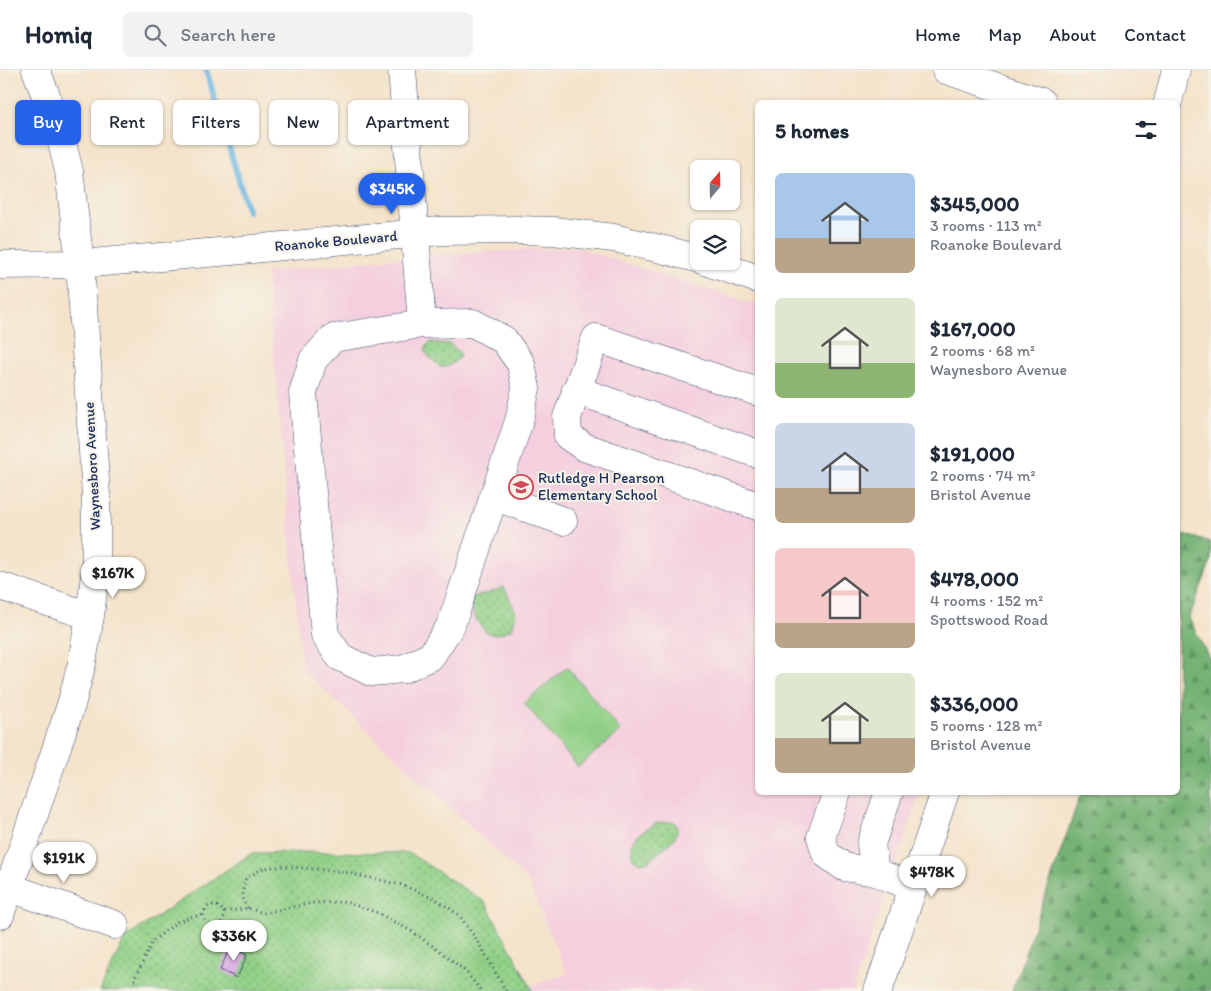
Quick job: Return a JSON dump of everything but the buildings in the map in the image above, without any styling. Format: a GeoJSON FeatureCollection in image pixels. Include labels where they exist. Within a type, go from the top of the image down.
{"type":"FeatureCollection","features":[{"type":"Feature","properties":{"kind":"street","name":"Waynesboro Avenue"},"geometry":{"type":"LineString","coordinates":[[0,915],[5,885],[71,705],[82,663],[96,566],[96,495],[80,264],[69,171],[58,127],[36,70]]}},
{"type":"Feature","properties":{"kind":"street"},"geometry":{"type":"LineString","coordinates":[[402,70],[422,324]]}},
{"type":"Feature","properties":{"kind":"street"},"geometry":{"type":"LineString","coordinates":[[946,70],[1036,100]]}},
{"type":"Feature","properties":{"kind":"street"},"geometry":{"type":"LineString","coordinates":[[1168,100],[1176,70]]}},
{"type":"Feature","properties":{"kind":"street","name":"Roanoke Boulevard"},"geometry":{"type":"LineString","coordinates":[[0,265],[80,264],[440,231],[516,230],[553,231],[614,238],[690,257]]}},
{"type":"Feature","properties":{"kind":"street"},"geometry":{"type":"LineString","coordinates":[[732,270],[755,278]]}},
{"type":"Feature","properties":{"kind":"street"},"geometry":{"type":"LineString","coordinates":[[473,323],[504,340],[521,364],[526,388],[519,421],[451,625],[431,656],[403,669],[371,672],[340,657],[325,635],[303,393],[313,360],[333,338],[422,324],[473,323]]}},
{"type":"Feature","properties":{"kind":"street"},"geometry":{"type":"LineString","coordinates":[[755,391],[596,338],[567,417],[568,436],[584,447],[755,505]]}},
{"type":"Feature","properties":{"kind":"street"},"geometry":{"type":"LineString","coordinates":[[576,390],[755,453]]}},
{"type":"Feature","properties":{"kind":"street"},"geometry":{"type":"LineString","coordinates":[[493,496],[563,521]]}},
{"type":"Feature","properties":{"kind":"street"},"geometry":{"type":"LineString","coordinates":[[0,586],[90,616]]}},
{"type":"Feature","properties":{"kind":"street"},"geometry":{"type":"LineString","coordinates":[[836,795],[821,837],[826,854],[844,867],[875,872],[913,888]]}},
{"type":"Feature","properties":{"kind":"street"},"geometry":{"type":"LineString","coordinates":[[875,872],[871,844],[888,795]]}},
{"type":"Feature","properties":{"kind":"street"},"geometry":{"type":"LineString","coordinates":[[878,991],[944,795]]}},
{"type":"Feature","properties":{"kind":"street"},"geometry":{"type":"LineString","coordinates":[[5,885],[115,925]]}},
{"type":"Feature","properties":{"kind":"path"},"geometry":{"type":"LineString","coordinates":[[481,991],[466,972],[443,953],[411,930],[378,913],[346,902],[312,903],[263,913],[248,908],[243,903],[242,892],[246,879],[263,868],[285,866],[344,872],[402,885],[436,899],[459,915],[477,940],[506,991]]}},
{"type":"Feature","properties":{"kind":"path"},"geometry":{"type":"LineString","coordinates":[[210,905],[220,907],[224,912],[223,921],[216,926],[206,922],[205,910],[210,905]]}},
{"type":"Feature","properties":{"kind":"path"},"geometry":{"type":"LineString","coordinates":[[224,912],[248,908]]}},
{"type":"Feature","properties":{"kind":"path"},"geometry":{"type":"LineString","coordinates":[[135,980],[152,942],[177,922],[204,915]]}},
{"type":"Feature","properties":{"kind":"shaded area","name":"Rutledge H Pearson Elementary School"},"geometry":{"type":"Polygon","coordinates":[[[575,247],[755,304],[755,795],[919,795],[853,991],[533,991],[530,986],[567,974],[528,881],[302,669],[266,272],[420,255],[575,247]]]}},
{"type":"Feature","properties":{"kind":"green space"},"geometry":{"type":"Polygon","coordinates":[[[430,342],[450,344],[460,353],[460,357],[451,365],[440,367],[426,352],[430,342]]]}},
{"type":"Feature","properties":{"kind":"green space"},"geometry":{"type":"Polygon","coordinates":[[[1180,534],[1211,542],[1211,561],[1189,618],[1211,662],[1211,991],[1012,991],[1080,795],[1180,795],[1180,534]]]}},
{"type":"Feature","properties":{"kind":"green space"},"geometry":{"type":"Polygon","coordinates":[[[504,587],[516,612],[511,629],[499,634],[491,634],[484,630],[475,617],[470,605],[471,597],[504,587]]]}},
{"type":"Feature","properties":{"kind":"green space"},"geometry":{"type":"Polygon","coordinates":[[[567,667],[621,731],[578,767],[524,703],[567,667]]]}},
{"type":"Feature","properties":{"kind":"green space"},"geometry":{"type":"Polygon","coordinates":[[[657,823],[675,823],[677,827],[674,839],[649,861],[641,863],[633,859],[632,844],[639,834],[657,823]]]}},
{"type":"Feature","properties":{"kind":"green space"},"geometry":{"type":"Polygon","coordinates":[[[252,853],[409,853],[485,902],[533,991],[100,991],[125,938],[252,853]]]}},
{"type":"Feature","properties":{"kind":"waterway"},"geometry":{"type":"LineString","coordinates":[[206,70],[248,211]]}},
{"type":"Feature","properties":{"kind":"place","name":"Rutledge H Pearson Elementary School"},"geometry":{"type":"Point","coordinates":[521,487]}}]}
